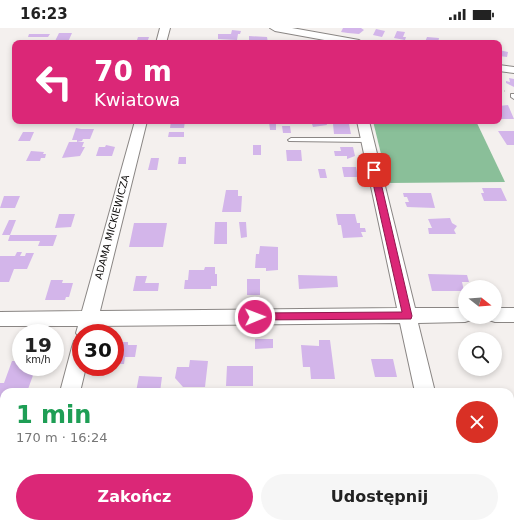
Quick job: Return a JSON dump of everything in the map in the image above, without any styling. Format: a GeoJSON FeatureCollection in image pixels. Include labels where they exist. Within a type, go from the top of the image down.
{"type":"FeatureCollection","features":[{"type":"Feature","properties":{"kind":"street"},"geometry":{"type":"LineString","coordinates":[[162,40],[165,28]]}},
{"type":"Feature","properties":{"kind":"street"},"geometry":{"type":"LineString","coordinates":[[275,28],[339,40]]}},
{"type":"Feature","properties":{"kind":"street"},"geometry":{"type":"LineString","coordinates":[[502,68],[514,70]]}},
{"type":"Feature","properties":{"kind":"street","name":"ADAMA MICKIEWICZA"},"geometry":{"type":"LineString","coordinates":[[88,324],[139,124]]}},
{"type":"Feature","properties":{"kind":"street"},"geometry":{"type":"LineString","coordinates":[[364,124],[424,388]]}},
{"type":"Feature","properties":{"kind":"street"},"geometry":{"type":"LineString","coordinates":[[502,315],[514,315]]}},
{"type":"Feature","properties":{"kind":"street"},"geometry":{"type":"LineString","coordinates":[[124,325],[407,316],[458,316]]}},
{"type":"Feature","properties":{"kind":"street"},"geometry":{"type":"LineString","coordinates":[[0,319],[72,325]]}},
{"type":"Feature","properties":{"kind":"street"},"geometry":{"type":"LineString","coordinates":[[71,388],[74,376]]}},
{"type":"Feature","properties":{"kind":"lane"},"geometry":{"type":"LineString","coordinates":[[291,140],[367,140]]}},
{"type":"Feature","properties":{"kind":"green space"},"geometry":{"type":"Polygon","coordinates":[[[374,124],[477,124],[505,182],[388,183],[374,124]]]}},
{"type":"Feature","properties":{"kind":"building"},"geometry":{"type":"Polygon","coordinates":[[[343,28],[361,28],[364,30],[359,34],[348,33],[341,32],[343,28]]]}},
{"type":"Feature","properties":{"kind":"building"},"geometry":{"type":"Polygon","coordinates":[[[376,29],[385,31],[382,37],[373,35],[376,29]]]}},
{"type":"Feature","properties":{"kind":"building"},"geometry":{"type":"Polygon","coordinates":[[[232,30],[241,31],[240,34],[238,34],[237,40],[218,39],[218,34],[231,34],[232,30]]]}},
{"type":"Feature","properties":{"kind":"building"},"geometry":{"type":"Polygon","coordinates":[[[397,31],[405,32],[403,37],[406,37],[405,40],[394,38],[397,31]]]}},
{"type":"Feature","properties":{"kind":"building"},"geometry":{"type":"Polygon","coordinates":[[[59,33],[72,33],[69,40],[56,40],[59,33]]]}},
{"type":"Feature","properties":{"kind":"building"},"geometry":{"type":"Polygon","coordinates":[[[29,34],[50,34],[48,37],[28,37],[29,34]]]}},
{"type":"Feature","properties":{"kind":"building"},"geometry":{"type":"Polygon","coordinates":[[[249,36],[267,37],[268,40],[249,40],[249,36]]]}},
{"type":"Feature","properties":{"kind":"building"},"geometry":{"type":"Polygon","coordinates":[[[138,37],[149,37],[148,40],[137,40],[138,37]]]}},
{"type":"Feature","properties":{"kind":"building"},"geometry":{"type":"Polygon","coordinates":[[[427,37],[439,38],[439,40],[426,40],[427,37]]]}},
{"type":"Feature","properties":{"kind":"building"},"geometry":{"type":"Polygon","coordinates":[[[502,51],[508,52],[507,57],[502,56],[502,51]]]}},
{"type":"Feature","properties":{"kind":"building"},"geometry":{"type":"Polygon","coordinates":[[[509,78],[514,79],[514,87],[506,83],[506,81],[510,82],[509,78]]]}},
{"type":"Feature","properties":{"kind":"building"},"geometry":{"type":"Polygon","coordinates":[[[508,105],[514,119],[502,119],[502,106],[508,105]]]}},
{"type":"Feature","properties":{"kind":"building"},"geometry":{"type":"Polygon","coordinates":[[[171,124],[185,124],[184,128],[170,128],[171,124]]]}},
{"type":"Feature","properties":{"kind":"building"},"geometry":{"type":"Polygon","coordinates":[[[269,124],[276,124],[276,130],[270,130],[269,124]]]}},
{"type":"Feature","properties":{"kind":"building"},"geometry":{"type":"Polygon","coordinates":[[[312,124],[327,125],[313,127],[312,124]]]}},
{"type":"Feature","properties":{"kind":"building"},"geometry":{"type":"Polygon","coordinates":[[[333,124],[349,124],[351,134],[334,134],[333,124]]]}},
{"type":"Feature","properties":{"kind":"building"},"geometry":{"type":"Polygon","coordinates":[[[282,126],[290,126],[291,133],[283,133],[282,126]]]}},
{"type":"Feature","properties":{"kind":"building"},"geometry":{"type":"Polygon","coordinates":[[[76,128],[94,129],[90,139],[83,139],[82,141],[77,142],[77,140],[72,140],[76,128]]]}},
{"type":"Feature","properties":{"kind":"building"},"geometry":{"type":"Polygon","coordinates":[[[498,131],[514,131],[514,145],[507,145],[498,131]]]}},
{"type":"Feature","properties":{"kind":"building"},"geometry":{"type":"Polygon","coordinates":[[[23,132],[34,132],[30,141],[18,141],[23,132]]]}},
{"type":"Feature","properties":{"kind":"building"},"geometry":{"type":"Polygon","coordinates":[[[169,132],[184,132],[184,137],[168,137],[169,132]]]}},
{"type":"Feature","properties":{"kind":"building"},"geometry":{"type":"Polygon","coordinates":[[[69,142],[84,142],[82,147],[85,147],[80,156],[62,158],[69,142]]]}},
{"type":"Feature","properties":{"kind":"building"},"geometry":{"type":"Polygon","coordinates":[[[106,145],[115,147],[112,156],[96,156],[99,147],[105,147],[106,145]]]}},
{"type":"Feature","properties":{"kind":"building"},"geometry":{"type":"Polygon","coordinates":[[[253,145],[261,145],[261,155],[253,155],[253,145]]]}},
{"type":"Feature","properties":{"kind":"building"},"geometry":{"type":"Polygon","coordinates":[[[340,147],[353,147],[355,156],[347,159],[347,156],[335,156],[334,151],[341,151],[340,147]]]}},
{"type":"Feature","properties":{"kind":"building"},"geometry":{"type":"Polygon","coordinates":[[[286,150],[301,150],[302,161],[287,161],[286,150]]]}},
{"type":"Feature","properties":{"kind":"building"},"geometry":{"type":"Polygon","coordinates":[[[31,151],[44,152],[43,154],[46,154],[45,158],[41,158],[40,161],[26,161],[31,151]]]}},
{"type":"Feature","properties":{"kind":"building"},"geometry":{"type":"Polygon","coordinates":[[[179,157],[186,157],[186,164],[178,164],[179,157]]]}},
{"type":"Feature","properties":{"kind":"building"},"geometry":{"type":"Polygon","coordinates":[[[151,158],[159,158],[157,170],[148,170],[151,158]]]}},
{"type":"Feature","properties":{"kind":"building"},"geometry":{"type":"Polygon","coordinates":[[[342,167],[356,167],[358,177],[344,177],[342,167]]]}},
{"type":"Feature","properties":{"kind":"building"},"geometry":{"type":"Polygon","coordinates":[[[318,169],[325,169],[327,178],[320,178],[318,169]]]}},
{"type":"Feature","properties":{"kind":"building"},"geometry":{"type":"Polygon","coordinates":[[[482,188],[501,188],[507,201],[484,201],[481,193],[484,193],[482,188]]]}},
{"type":"Feature","properties":{"kind":"building"},"geometry":{"type":"Polygon","coordinates":[[[226,190],[238,190],[238,196],[242,196],[241,212],[222,212],[226,190]]]}},
{"type":"Feature","properties":{"kind":"building"},"geometry":{"type":"Polygon","coordinates":[[[403,193],[431,193],[435,208],[407,207],[405,202],[409,202],[407,197],[404,197],[403,193]]]}},
{"type":"Feature","properties":{"kind":"building"},"geometry":{"type":"Polygon","coordinates":[[[4,196],[20,196],[15,208],[0,208],[4,196]]]}},
{"type":"Feature","properties":{"kind":"building"},"geometry":{"type":"Polygon","coordinates":[[[59,214],[75,214],[71,227],[55,228],[59,214]]]}},
{"type":"Feature","properties":{"kind":"building"},"geometry":{"type":"Polygon","coordinates":[[[336,214],[355,214],[357,223],[360,223],[360,228],[365,228],[366,232],[361,232],[363,237],[343,238],[341,225],[338,225],[336,214]]]}},
{"type":"Feature","properties":{"kind":"building"},"geometry":{"type":"Polygon","coordinates":[[[450,218],[452,223],[457,226],[454,230],[456,234],[429,234],[428,228],[432,228],[428,219],[450,218]]]}},
{"type":"Feature","properties":{"kind":"building"},"geometry":{"type":"Polygon","coordinates":[[[9,220],[16,220],[10,235],[2,235],[9,220]]]}},
{"type":"Feature","properties":{"kind":"building"},"geometry":{"type":"Polygon","coordinates":[[[215,222],[227,222],[227,244],[214,244],[215,222]]]}},
{"type":"Feature","properties":{"kind":"building"},"geometry":{"type":"Polygon","coordinates":[[[239,222],[246,222],[247,237],[241,238],[239,222]]]}},
{"type":"Feature","properties":{"kind":"building"},"geometry":{"type":"Polygon","coordinates":[[[134,223],[167,223],[163,247],[129,247],[134,223]]]}},
{"type":"Feature","properties":{"kind":"building"},"geometry":{"type":"Polygon","coordinates":[[[10,235],[57,235],[53,246],[38,246],[40,241],[8,241],[10,235]]]}},
{"type":"Feature","properties":{"kind":"building"},"geometry":{"type":"Polygon","coordinates":[[[260,246],[278,247],[278,270],[266,271],[266,268],[255,268],[256,254],[259,254],[260,246]]]}},
{"type":"Feature","properties":{"kind":"building"},"geometry":{"type":"Polygon","coordinates":[[[17,252],[22,252],[20,256],[25,256],[26,253],[34,253],[27,269],[14,269],[9,282],[0,282],[0,256],[15,256],[17,252]]]}},
{"type":"Feature","properties":{"kind":"building"},"geometry":{"type":"Polygon","coordinates":[[[205,267],[215,267],[215,274],[217,274],[217,286],[211,286],[211,289],[184,289],[185,280],[188,280],[189,270],[204,270],[205,267]]]}},
{"type":"Feature","properties":{"kind":"building"},"geometry":{"type":"Polygon","coordinates":[[[428,274],[467,275],[468,280],[458,280],[458,291],[432,291],[428,274]]]}},
{"type":"Feature","properties":{"kind":"building"},"geometry":{"type":"Polygon","coordinates":[[[298,275],[337,276],[338,287],[299,289],[298,275]]]}},
{"type":"Feature","properties":{"kind":"building"},"geometry":{"type":"Polygon","coordinates":[[[136,276],[147,276],[145,283],[159,283],[158,291],[133,291],[136,276]]]}},
{"type":"Feature","properties":{"kind":"building"},"geometry":{"type":"Polygon","coordinates":[[[247,279],[260,279],[260,295],[247,295],[247,279]]]}},
{"type":"Feature","properties":{"kind":"building"},"geometry":{"type":"Polygon","coordinates":[[[51,280],[63,280],[62,283],[73,283],[69,297],[66,297],[65,300],[45,300],[51,280]]]}},
{"type":"Feature","properties":{"kind":"building"},"geometry":{"type":"Polygon","coordinates":[[[255,339],[273,339],[273,348],[255,349],[255,339]]]}},
{"type":"Feature","properties":{"kind":"building"},"geometry":{"type":"Polygon","coordinates":[[[319,340],[330,340],[335,379],[311,379],[310,367],[303,367],[301,345],[319,346],[319,340]]]}},
{"type":"Feature","properties":{"kind":"building"},"geometry":{"type":"Polygon","coordinates":[[[124,342],[128,342],[128,345],[137,345],[135,357],[125,357],[124,364],[124,342]]]}},
{"type":"Feature","properties":{"kind":"building"},"geometry":{"type":"Polygon","coordinates":[[[371,359],[393,359],[397,377],[375,377],[371,359]]]}},
{"type":"Feature","properties":{"kind":"building"},"geometry":{"type":"Polygon","coordinates":[[[190,360],[208,361],[205,387],[183,387],[175,378],[177,367],[189,367],[190,360]]]}},
{"type":"Feature","properties":{"kind":"building"},"geometry":{"type":"Polygon","coordinates":[[[12,361],[12,376],[33,376],[28,388],[0,388],[0,383],[4,383],[12,361]]]}},
{"type":"Feature","properties":{"kind":"building"},"geometry":{"type":"Polygon","coordinates":[[[227,366],[253,366],[253,386],[226,386],[227,366]]]}},
{"type":"Feature","properties":{"kind":"building"},"geometry":{"type":"Polygon","coordinates":[[[139,376],[162,377],[161,388],[137,388],[139,376]]]}},
{"type":"Feature","properties":{"kind":"route"},"geometry":{"type":"LineString","coordinates":[[255,317],[407,316],[374,170]]}}]}
